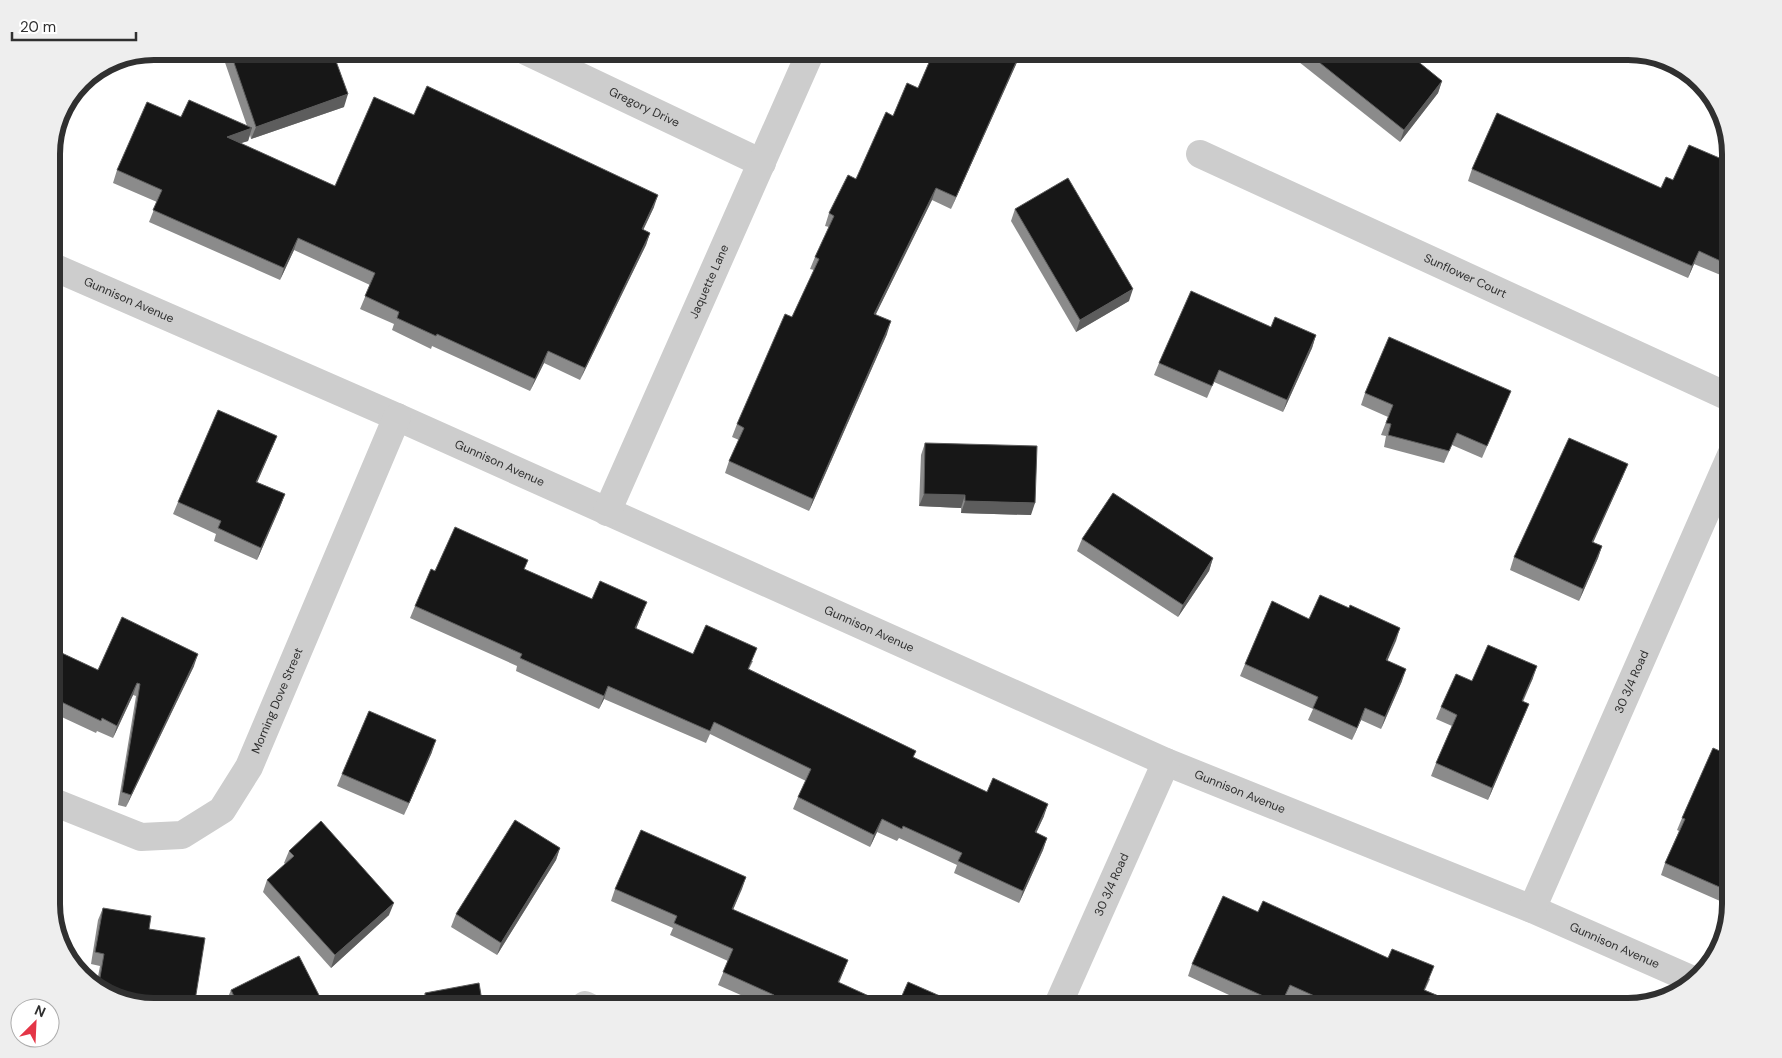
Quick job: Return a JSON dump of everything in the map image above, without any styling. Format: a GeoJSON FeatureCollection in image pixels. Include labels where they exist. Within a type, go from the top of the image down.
{"type":"FeatureCollection","features":[{"type":"Feature","properties":{"kind":"street","name":"Gregory Drive"},"geometry":{"type":"LineString","coordinates":[[545,60],[762,163]]}},
{"type":"Feature","properties":{"kind":"street","name":"Jaquette Lane"},"geometry":{"type":"LineString","coordinates":[[607,512],[807,60]]}},
{"type":"Feature","properties":{"kind":"street","name":"Sunflower Court"},"geometry":{"type":"LineString","coordinates":[[1200,154],[1722,394]]}},
{"type":"Feature","properties":{"kind":"street","name":"Gunnison Avenue"},"geometry":{"type":"LineString","coordinates":[[60,270],[397,417],[1166,762],[1532,909],[1687,978]]}},
{"type":"Feature","properties":{"kind":"street","name":"Morning Dove Street"},"geometry":{"type":"LineString","coordinates":[[60,804],[141,837],[182,835],[222,810],[249,767],[397,417]]}},
{"type":"Feature","properties":{"kind":"street","name":"30 3/4 Road"},"geometry":{"type":"LineString","coordinates":[[1532,909],[1722,476]]}},
{"type":"Feature","properties":{"kind":"street","name":"30 3/4 Road"},"geometry":{"type":"LineString","coordinates":[[1061,998],[1166,762]]}},
{"type":"Feature","properties":{"kind":"building"},"geometry":{"type":"Polygon","coordinates":[[[233,60],[306,60],[306,62],[312,60],[336,60],[348,94],[256,127],[233,60]]]}},
{"type":"Feature","properties":{"kind":"building"},"geometry":{"type":"Polygon","coordinates":[[[930,60],[1017,60],[956,197],[936,188],[874,314],[891,321],[813,499],[729,461],[744,428],[737,424],[785,314],[792,317],[819,259],[815,257],[834,216],[829,213],[848,175],[856,179],[886,112],[893,116],[907,83],[918,88],[930,60]]]}},
{"type":"Feature","properties":{"kind":"building"},"geometry":{"type":"Polygon","coordinates":[[[1316,60],[1416,60],[1442,81],[1404,130],[1316,60]]]}},
{"type":"Feature","properties":{"kind":"building"},"geometry":{"type":"Polygon","coordinates":[[[427,86],[658,195],[642,229],[650,233],[585,368],[548,351],[535,379],[437,334],[436,336],[397,318],[399,312],[365,296],[375,273],[298,238],[284,268],[153,210],[162,190],[117,170],[147,102],[181,117],[189,100],[252,128],[227,137],[335,186],[374,97],[414,115],[427,86]]]}},
{"type":"Feature","properties":{"kind":"building"},"geometry":{"type":"Polygon","coordinates":[[[1497,113],[1661,188],[1666,177],[1673,180],[1689,145],[1722,159],[1722,262],[1699,251],[1692,266],[1472,169],[1497,113]]]}},
{"type":"Feature","properties":{"kind":"building"},"geometry":{"type":"Polygon","coordinates":[[[1068,178],[1133,289],[1080,320],[1015,209],[1068,178]]]}},
{"type":"Feature","properties":{"kind":"building"},"geometry":{"type":"Polygon","coordinates":[[[1191,291],[1271,327],[1275,317],[1316,335],[1287,400],[1219,370],[1212,386],[1159,363],[1191,291]]]}},
{"type":"Feature","properties":{"kind":"building"},"geometry":{"type":"Polygon","coordinates":[[[1389,337],[1511,391],[1487,446],[1457,433],[1449,451],[1388,435],[1391,424],[1386,423],[1393,405],[1365,393],[1389,337]]]}},
{"type":"Feature","properties":{"kind":"building"},"geometry":{"type":"Polygon","coordinates":[[[218,410],[277,436],[256,482],[285,494],[261,548],[218,528],[221,521],[178,502],[218,410]]]}},
{"type":"Feature","properties":{"kind":"building"},"geometry":{"type":"Polygon","coordinates":[[[1569,438],[1628,464],[1592,542],[1602,546],[1583,589],[1514,557],[1569,438]]]}},
{"type":"Feature","properties":{"kind":"building"},"geometry":{"type":"Polygon","coordinates":[[[925,443],[1037,446],[1035,503],[965,501],[965,495],[924,494],[925,443]]]}},
{"type":"Feature","properties":{"kind":"building"},"geometry":{"type":"Polygon","coordinates":[[[1113,493],[1213,558],[1183,605],[1082,539],[1113,493]]]}},
{"type":"Feature","properties":{"kind":"building"},"geometry":{"type":"Polygon","coordinates":[[[455,527],[528,560],[524,569],[592,599],[600,581],[647,602],[635,628],[693,654],[706,625],[757,648],[748,669],[916,751],[913,757],[987,792],[993,778],[1048,804],[1035,832],[1047,838],[1023,891],[958,861],[962,853],[903,826],[902,829],[882,819],[874,835],[798,797],[811,769],[714,722],[710,731],[608,686],[604,696],[520,658],[522,654],[415,606],[431,569],[435,571],[455,527]]]}},
{"type":"Feature","properties":{"kind":"building"},"geometry":{"type":"Polygon","coordinates":[[[1320,595],[1349,608],[1350,605],[1400,628],[1386,660],[1406,669],[1385,717],[1365,708],[1357,728],[1313,708],[1318,697],[1245,664],[1272,601],[1309,619],[1320,595]]]}},
{"type":"Feature","properties":{"kind":"building"},"geometry":{"type":"Polygon","coordinates":[[[122,617],[198,654],[131,795],[122,792],[140,684],[137,683],[117,726],[102,718],[101,721],[60,701],[60,652],[98,670],[122,617]]]}},
{"type":"Feature","properties":{"kind":"building"},"geometry":{"type":"Polygon","coordinates":[[[1488,645],[1537,666],[1522,701],[1529,704],[1492,788],[1436,763],[1457,715],[1441,707],[1456,674],[1472,681],[1488,645]]]}},
{"type":"Feature","properties":{"kind":"building"},"geometry":{"type":"Polygon","coordinates":[[[369,711],[436,740],[409,803],[342,774],[369,711]]]}},
{"type":"Feature","properties":{"kind":"building"},"geometry":{"type":"Polygon","coordinates":[[[1713,748],[1722,752],[1722,888],[1665,863],[1685,819],[1682,818],[1713,748]]]}},
{"type":"Feature","properties":{"kind":"building"},"geometry":{"type":"Polygon","coordinates":[[[515,820],[560,848],[501,943],[456,914],[515,820]]]}},
{"type":"Feature","properties":{"kind":"building"},"geometry":{"type":"Polygon","coordinates":[[[321,821],[394,903],[335,955],[267,880],[294,856],[289,851],[321,821]]]}},
{"type":"Feature","properties":{"kind":"building"},"geometry":{"type":"Polygon","coordinates":[[[641,830],[746,877],[732,909],[848,960],[838,982],[873,998],[772,998],[774,995],[723,972],[733,949],[674,923],[677,916],[615,889],[641,830]]]}},
{"type":"Feature","properties":{"kind":"building"},"geometry":{"type":"Polygon","coordinates":[[[1223,896],[1258,912],[1263,901],[1388,958],[1392,949],[1434,966],[1424,990],[1443,998],[1319,998],[1290,985],[1284,998],[1268,998],[1192,964],[1223,896]]]}},
{"type":"Feature","properties":{"kind":"building"},"geometry":{"type":"Polygon","coordinates":[[[103,908],[151,916],[149,929],[205,938],[195,998],[142,997],[118,991],[99,980],[104,954],[95,952],[103,908]]]}},
{"type":"Feature","properties":{"kind":"building"},"geometry":{"type":"Polygon","coordinates":[[[299,956],[320,998],[235,998],[231,990],[299,956]]]}},
{"type":"Feature","properties":{"kind":"building"},"geometry":{"type":"Polygon","coordinates":[[[908,982],[944,998],[901,998],[908,982]]]}},
{"type":"Feature","properties":{"kind":"building"},"geometry":{"type":"Polygon","coordinates":[[[479,983],[482,998],[426,998],[425,993],[479,983]]]}}]}
